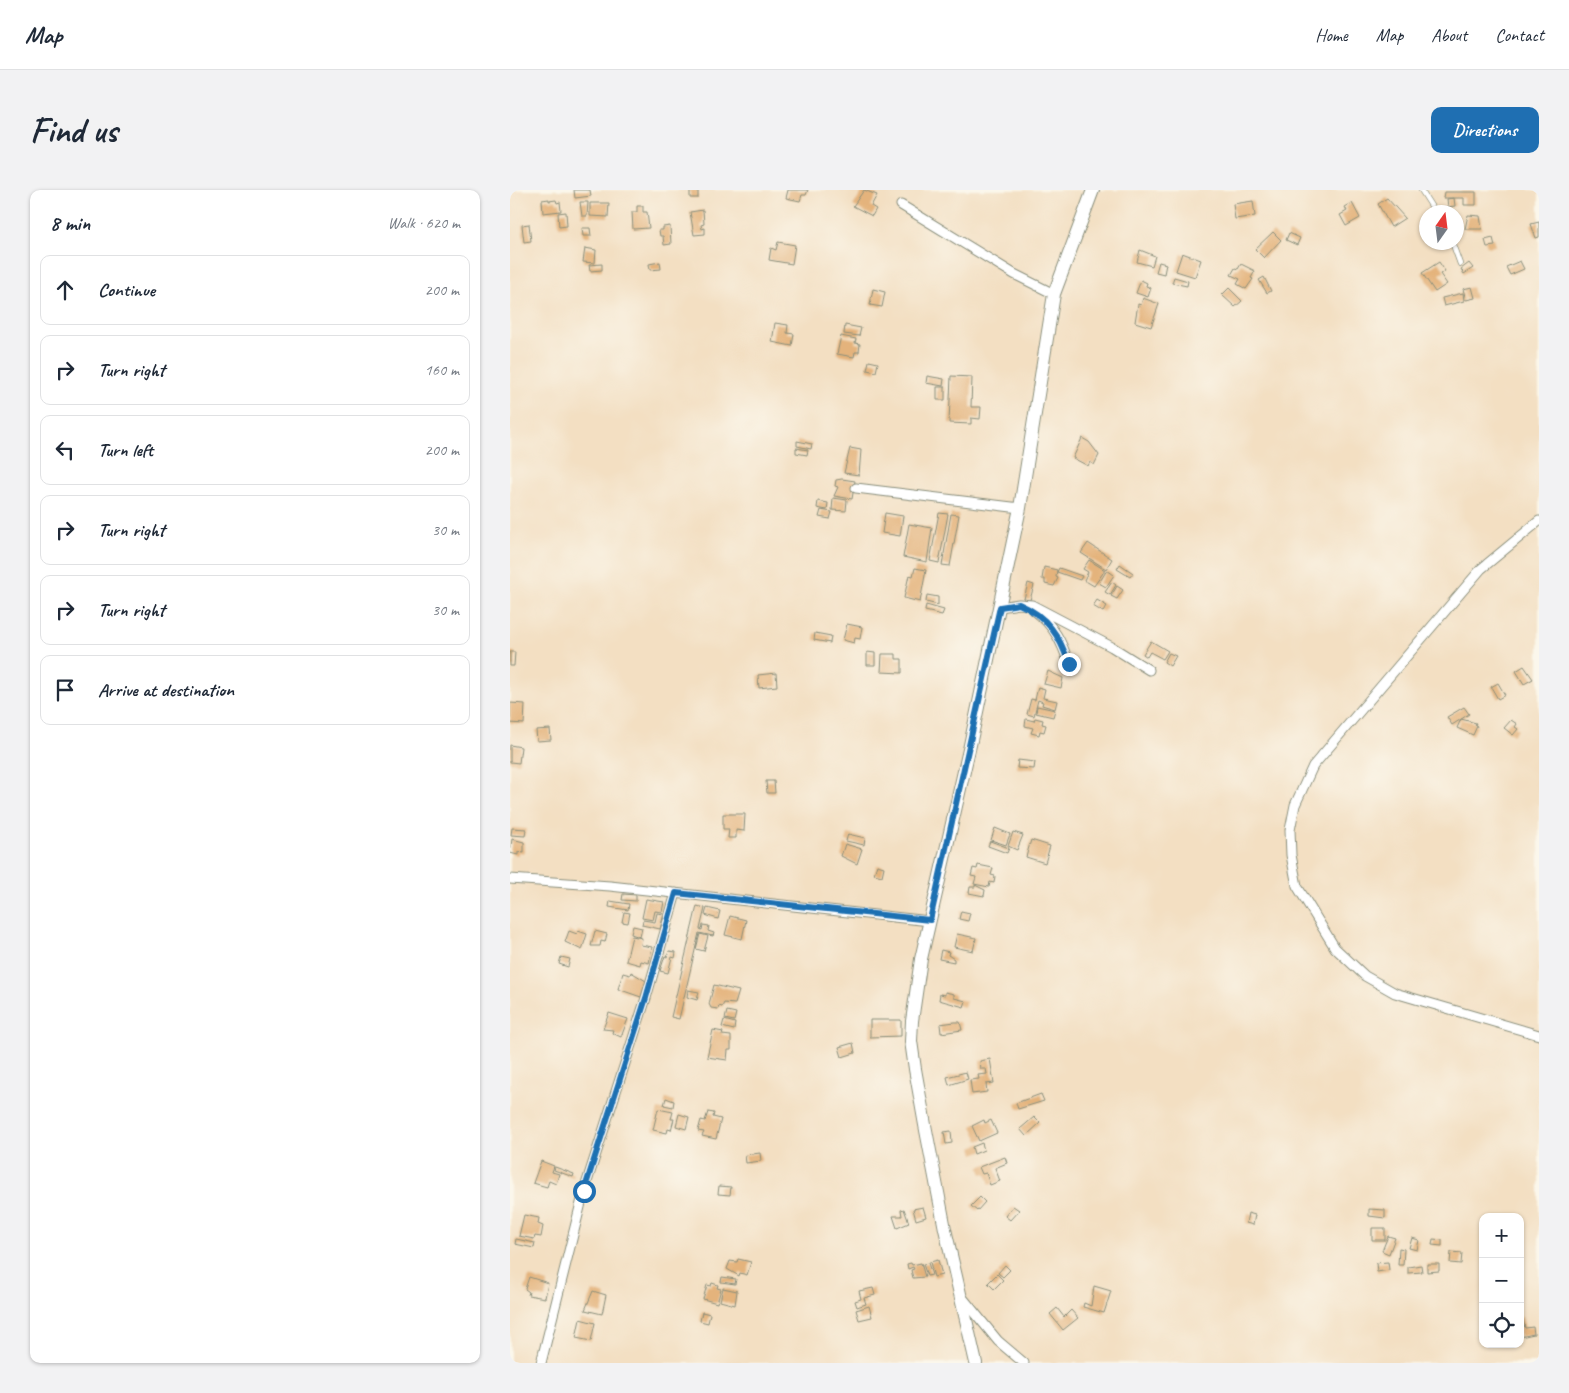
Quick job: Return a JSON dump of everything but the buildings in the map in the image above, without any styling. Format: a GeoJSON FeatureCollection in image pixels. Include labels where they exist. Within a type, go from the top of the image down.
{"type":"FeatureCollection","features":[{"type":"Feature","properties":{"kind":"street"},"geometry":{"type":"LineString","coordinates":[[976,1363],[959,1293],[925,1125],[911,1041],[916,993],[930,920],[1000,607],[1020,508],[1054,294],[1093,190]]}},
{"type":"Feature","properties":{"kind":"street"},"geometry":{"type":"LineString","coordinates":[[901,205],[1014,274],[1054,294]]}},
{"type":"Feature","properties":{"kind":"street"},"geometry":{"type":"LineString","coordinates":[[856,488],[1020,508]]}},
{"type":"Feature","properties":{"kind":"street"},"geometry":{"type":"LineString","coordinates":[[1539,521],[1481,569],[1313,766],[1294,805],[1290,830],[1291,855],[1297,886],[1335,948],[1365,976],[1395,993],[1539,1035]]}},
{"type":"Feature","properties":{"kind":"street"},"geometry":{"type":"LineString","coordinates":[[1000,607],[1019,604],[1032,605],[1112,647],[1149,670]]}},
{"type":"Feature","properties":{"kind":"street"},"geometry":{"type":"LineString","coordinates":[[1019,604],[1031,609],[1052,627],[1062,641],[1069,664]]}},
{"type":"Feature","properties":{"kind":"street"},"geometry":{"type":"LineString","coordinates":[[510,879],[610,886],[930,920]]}},
{"type":"Feature","properties":{"kind":"street"},"geometry":{"type":"LineString","coordinates":[[541,1363],[584,1191],[646,998],[676,893]]}},
{"type":"Feature","properties":{"kind":"street"},"geometry":{"type":"LineString","coordinates":[[959,1293],[998,1341],[1024,1363]]}},
{"type":"Feature","properties":{"kind":"lane"},"geometry":{"type":"LineString","coordinates":[[1421,190],[1431,205]]}},
{"type":"Feature","properties":{"kind":"lane"},"geometry":{"type":"LineString","coordinates":[[1455,250],[1460,264]]}},
{"type":"Feature","properties":{"kind":"route"},"geometry":{"type":"LineString","coordinates":[[584,1191],[663,943],[676,893],[930,920],[1000,607],[1019,604],[1031,609],[1042,617],[1062,641],[1069,664]]}}]}
